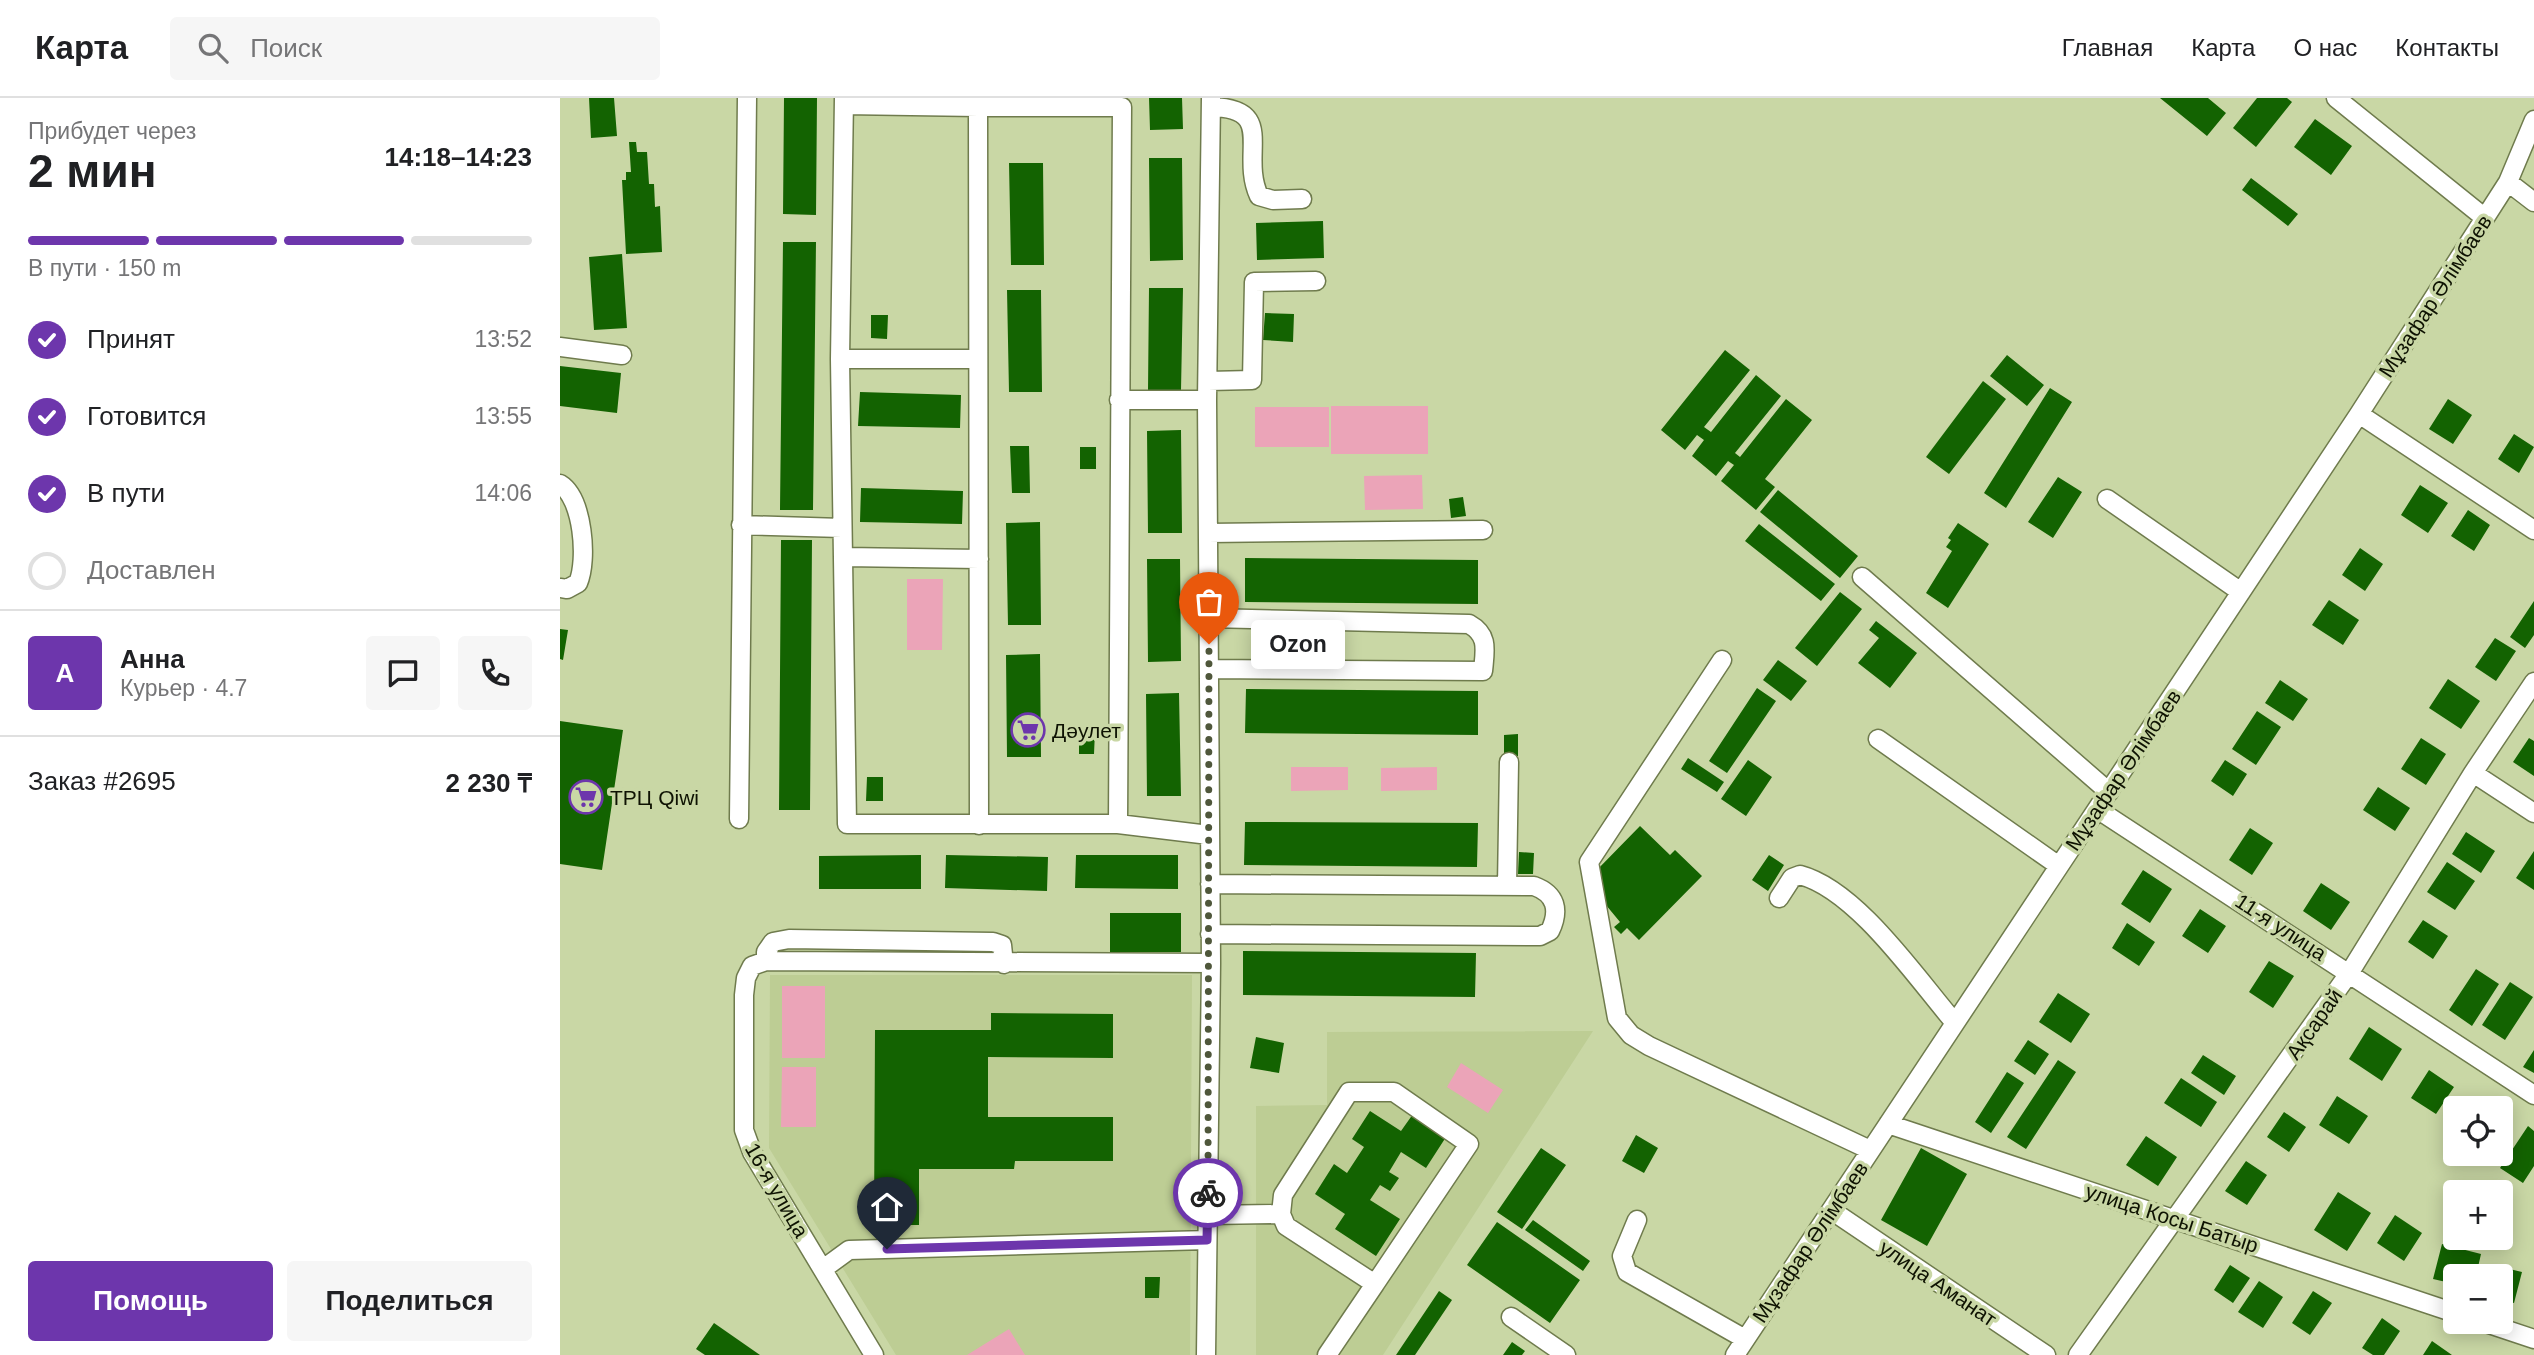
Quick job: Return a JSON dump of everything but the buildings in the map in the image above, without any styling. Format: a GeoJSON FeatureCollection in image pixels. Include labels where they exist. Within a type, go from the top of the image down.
{"type":"FeatureCollection","features":[{"type":"Feature","properties":{"kind":"street"},"geometry":{"type":"LineString","coordinates":[[739,819],[747,98]]}},
{"type":"Feature","properties":{"kind":"street"},"geometry":{"type":"LineString","coordinates":[[2336,98],[2484,218]]}},
{"type":"Feature","properties":{"kind":"street"},"geometry":{"type":"LineString","coordinates":[[1118,824],[1122,103],[978,107],[844,102],[840,359],[847,824],[1118,824],[1209,835]]}},
{"type":"Feature","properties":{"kind":"street"},"geometry":{"type":"LineString","coordinates":[[1206,1355],[1211,964],[1207,400],[1211,103],[1235,107],[1247,115],[1252,127],[1252,181],[1259,196],[1273,200],[1302,199]]}},
{"type":"Feature","properties":{"kind":"street"},"geometry":{"type":"LineString","coordinates":[[978,107],[979,825]]}},
{"type":"Feature","properties":{"kind":"street","name":"Мұзафар Әлімбаев"},"geometry":{"type":"LineString","coordinates":[[1735,1355],[2359,414],[2508,182],[2534,120]]}},
{"type":"Feature","properties":{"kind":"street"},"geometry":{"type":"LineString","coordinates":[[2508,182],[2534,202]]}},
{"type":"Feature","properties":{"kind":"street"},"geometry":{"type":"LineString","coordinates":[[1208,381],[1252,380],[1254,282],[1316,281]]}},
{"type":"Feature","properties":{"kind":"street"},"geometry":{"type":"LineString","coordinates":[[560,347],[622,355]]}},
{"type":"Feature","properties":{"kind":"street"},"geometry":{"type":"LineString","coordinates":[[840,359],[977,359]]}},
{"type":"Feature","properties":{"kind":"street"},"geometry":{"type":"LineString","coordinates":[[1119,400],[1207,400]]}},
{"type":"Feature","properties":{"kind":"street"},"geometry":{"type":"LineString","coordinates":[[2359,414],[2534,530]]}},
{"type":"Feature","properties":{"kind":"street"},"geometry":{"type":"LineString","coordinates":[[560,484],[570,491],[578,505],[583,571],[578,583],[567,589],[560,588]]}},
{"type":"Feature","properties":{"kind":"street"},"geometry":{"type":"LineString","coordinates":[[2107,499],[2241,592]]}},
{"type":"Feature","properties":{"kind":"street"},"geometry":{"type":"LineString","coordinates":[[741,525],[842,528]]}},
{"type":"Feature","properties":{"kind":"street"},"geometry":{"type":"LineString","coordinates":[[1208,533],[1483,530]]}},
{"type":"Feature","properties":{"kind":"street"},"geometry":{"type":"LineString","coordinates":[[845,557],[979,559]]}},
{"type":"Feature","properties":{"kind":"street"},"geometry":{"type":"LineString","coordinates":[[1862,577],[2109,792]]}},
{"type":"Feature","properties":{"kind":"street"},"geometry":{"type":"LineString","coordinates":[[1209,618],[1469,624],[1480,630],[1485,639],[1483,671],[1209,669]]}},
{"type":"Feature","properties":{"kind":"street"},"geometry":{"type":"LineString","coordinates":[[1722,660],[1589,862],[1617,1017],[1631,1035],[1649,1046],[1870,1150]]}},
{"type":"Feature","properties":{"kind":"street","name":"Ақсарай"},"geometry":{"type":"LineString","coordinates":[[2078,1355],[2350,972],[2473,773],[2534,682]]}},
{"type":"Feature","properties":{"kind":"street"},"geometry":{"type":"LineString","coordinates":[[1878,739],[2059,866]]}},
{"type":"Feature","properties":{"kind":"street"},"geometry":{"type":"LineString","coordinates":[[1507,886],[1509,762]]}},
{"type":"Feature","properties":{"kind":"street"},"geometry":{"type":"LineString","coordinates":[[2473,773],[2534,813]]}},
{"type":"Feature","properties":{"kind":"street","name":"11-я улица"},"geometry":{"type":"LineString","coordinates":[[2097,809],[2350,972],[2534,1095]]}},
{"type":"Feature","properties":{"kind":"street"},"geometry":{"type":"LineString","coordinates":[[1779,898],[1793,878],[1800,875],[1842,897],[1863,914],[1955,1023]]}},
{"type":"Feature","properties":{"kind":"street"},"geometry":{"type":"LineString","coordinates":[[1210,884],[1534,886],[1547,890],[1555,901],[1555,921],[1550,931],[1540,936],[1210,934]]}},
{"type":"Feature","properties":{"kind":"street","name":"16-я улица"},"geometry":{"type":"LineString","coordinates":[[874,1355],[752,1152],[744,1130],[746,978],[759,964],[1211,964]]}},
{"type":"Feature","properties":{"kind":"street"},"geometry":{"type":"LineString","coordinates":[[1327,1355],[1375,1284],[1469,1144],[1394,1092],[1349,1092],[1283,1195],[1281,1214],[1286,1226],[1375,1284]]}},
{"type":"Feature","properties":{"kind":"street","name":"улица Косы Батыр"},"geometry":{"type":"LineString","coordinates":[[1888,1124],[2443,1309]]}},
{"type":"Feature","properties":{"kind":"street","name":"улица Аманат"},"geometry":{"type":"LineString","coordinates":[[1830,1210],[2046,1355]]}},
{"type":"Feature","properties":{"kind":"street"},"geometry":{"type":"LineString","coordinates":[[1208,1215],[1281,1214]]}},
{"type":"Feature","properties":{"kind":"street"},"geometry":{"type":"LineString","coordinates":[[1637,1220],[1622,1256],[1627,1272],[1745,1339]]}},
{"type":"Feature","properties":{"kind":"street"},"geometry":{"type":"LineString","coordinates":[[823,1269],[849,1250],[1207,1240]]}},
{"type":"Feature","properties":{"kind":"street"},"geometry":{"type":"LineString","coordinates":[[1511,1317],[1566,1355]]}},
{"type":"Feature","properties":{"kind":"street"},"geometry":{"type":"LineString","coordinates":[[2513,1332],[2534,1339]]}},
{"type":"Feature","properties":{"kind":"shaded area"},"geometry":{"type":"Polygon","coordinates":[[[1331,406],[1428,406],[1428,454],[1331,454],[1331,406]]]}},
{"type":"Feature","properties":{"kind":"shaded area"},"geometry":{"type":"Polygon","coordinates":[[[1255,407],[1329,407],[1329,447],[1255,447],[1255,407]]]}},
{"type":"Feature","properties":{"kind":"shaded area"},"geometry":{"type":"Polygon","coordinates":[[[1422,475],[1423,509],[1365,510],[1364,476],[1422,475]]]}},
{"type":"Feature","properties":{"kind":"shaded area"},"geometry":{"type":"Polygon","coordinates":[[[907,579],[943,579],[942,650],[907,650],[907,579]]]}},
{"type":"Feature","properties":{"kind":"shaded area"},"geometry":{"type":"Polygon","coordinates":[[[1291,767],[1348,767],[1348,790],[1291,791],[1291,767]]]}},
{"type":"Feature","properties":{"kind":"shaded area"},"geometry":{"type":"Polygon","coordinates":[[[1437,767],[1437,790],[1381,791],[1381,768],[1437,767]]]}},
{"type":"Feature","properties":{"kind":"shaded area"},"geometry":{"type":"Polygon","coordinates":[[[770,975],[1192,975],[1190,1355],[896,1355],[769,1148],[770,975]]]}},
{"type":"Feature","properties":{"kind":"shaded area"},"geometry":{"type":"Polygon","coordinates":[[[782,986],[825,986],[825,1058],[782,1058],[782,986]]]}},
{"type":"Feature","properties":{"kind":"shaded area"},"geometry":{"type":"Polygon","coordinates":[[[1593,1031],[1383,1355],[1256,1355],[1256,1106],[1327,1105],[1327,1032],[1593,1031]]]}},
{"type":"Feature","properties":{"kind":"shaded area"},"geometry":{"type":"Polygon","coordinates":[[[1461,1063],[1503,1090],[1488,1113],[1447,1087],[1461,1063]]]}},
{"type":"Feature","properties":{"kind":"shaded area"},"geometry":{"type":"Polygon","coordinates":[[[782,1067],[816,1067],[816,1127],[781,1127],[782,1067]]]}},
{"type":"Feature","properties":{"kind":"shaded area"},"geometry":{"type":"Polygon","coordinates":[[[1009,1329],[1025,1355],[967,1355],[1009,1329]]]}},
{"type":"Feature","properties":{"kind":"way so far"},"geometry":{"type":"LineString","coordinates":[[1208,1193],[1211,964],[1209,644]]}},
{"type":"Feature","properties":{"kind":"place","name":"Ozon"},"geometry":{"type":"Point","coordinates":[1209,644]}},
{"type":"Feature","properties":{"kind":"place","name":"Дәулет"},"geometry":{"type":"Point","coordinates":[1028,730]}},
{"type":"Feature","properties":{"kind":"place","name":"ТРЦ Qiwi"},"geometry":{"type":"Point","coordinates":[586,797]}},
{"type":"Feature","properties":{"kind":"route"},"geometry":{"type":"LineString","coordinates":[[887,1249],[1207,1240],[1208,1193]]}}]}
